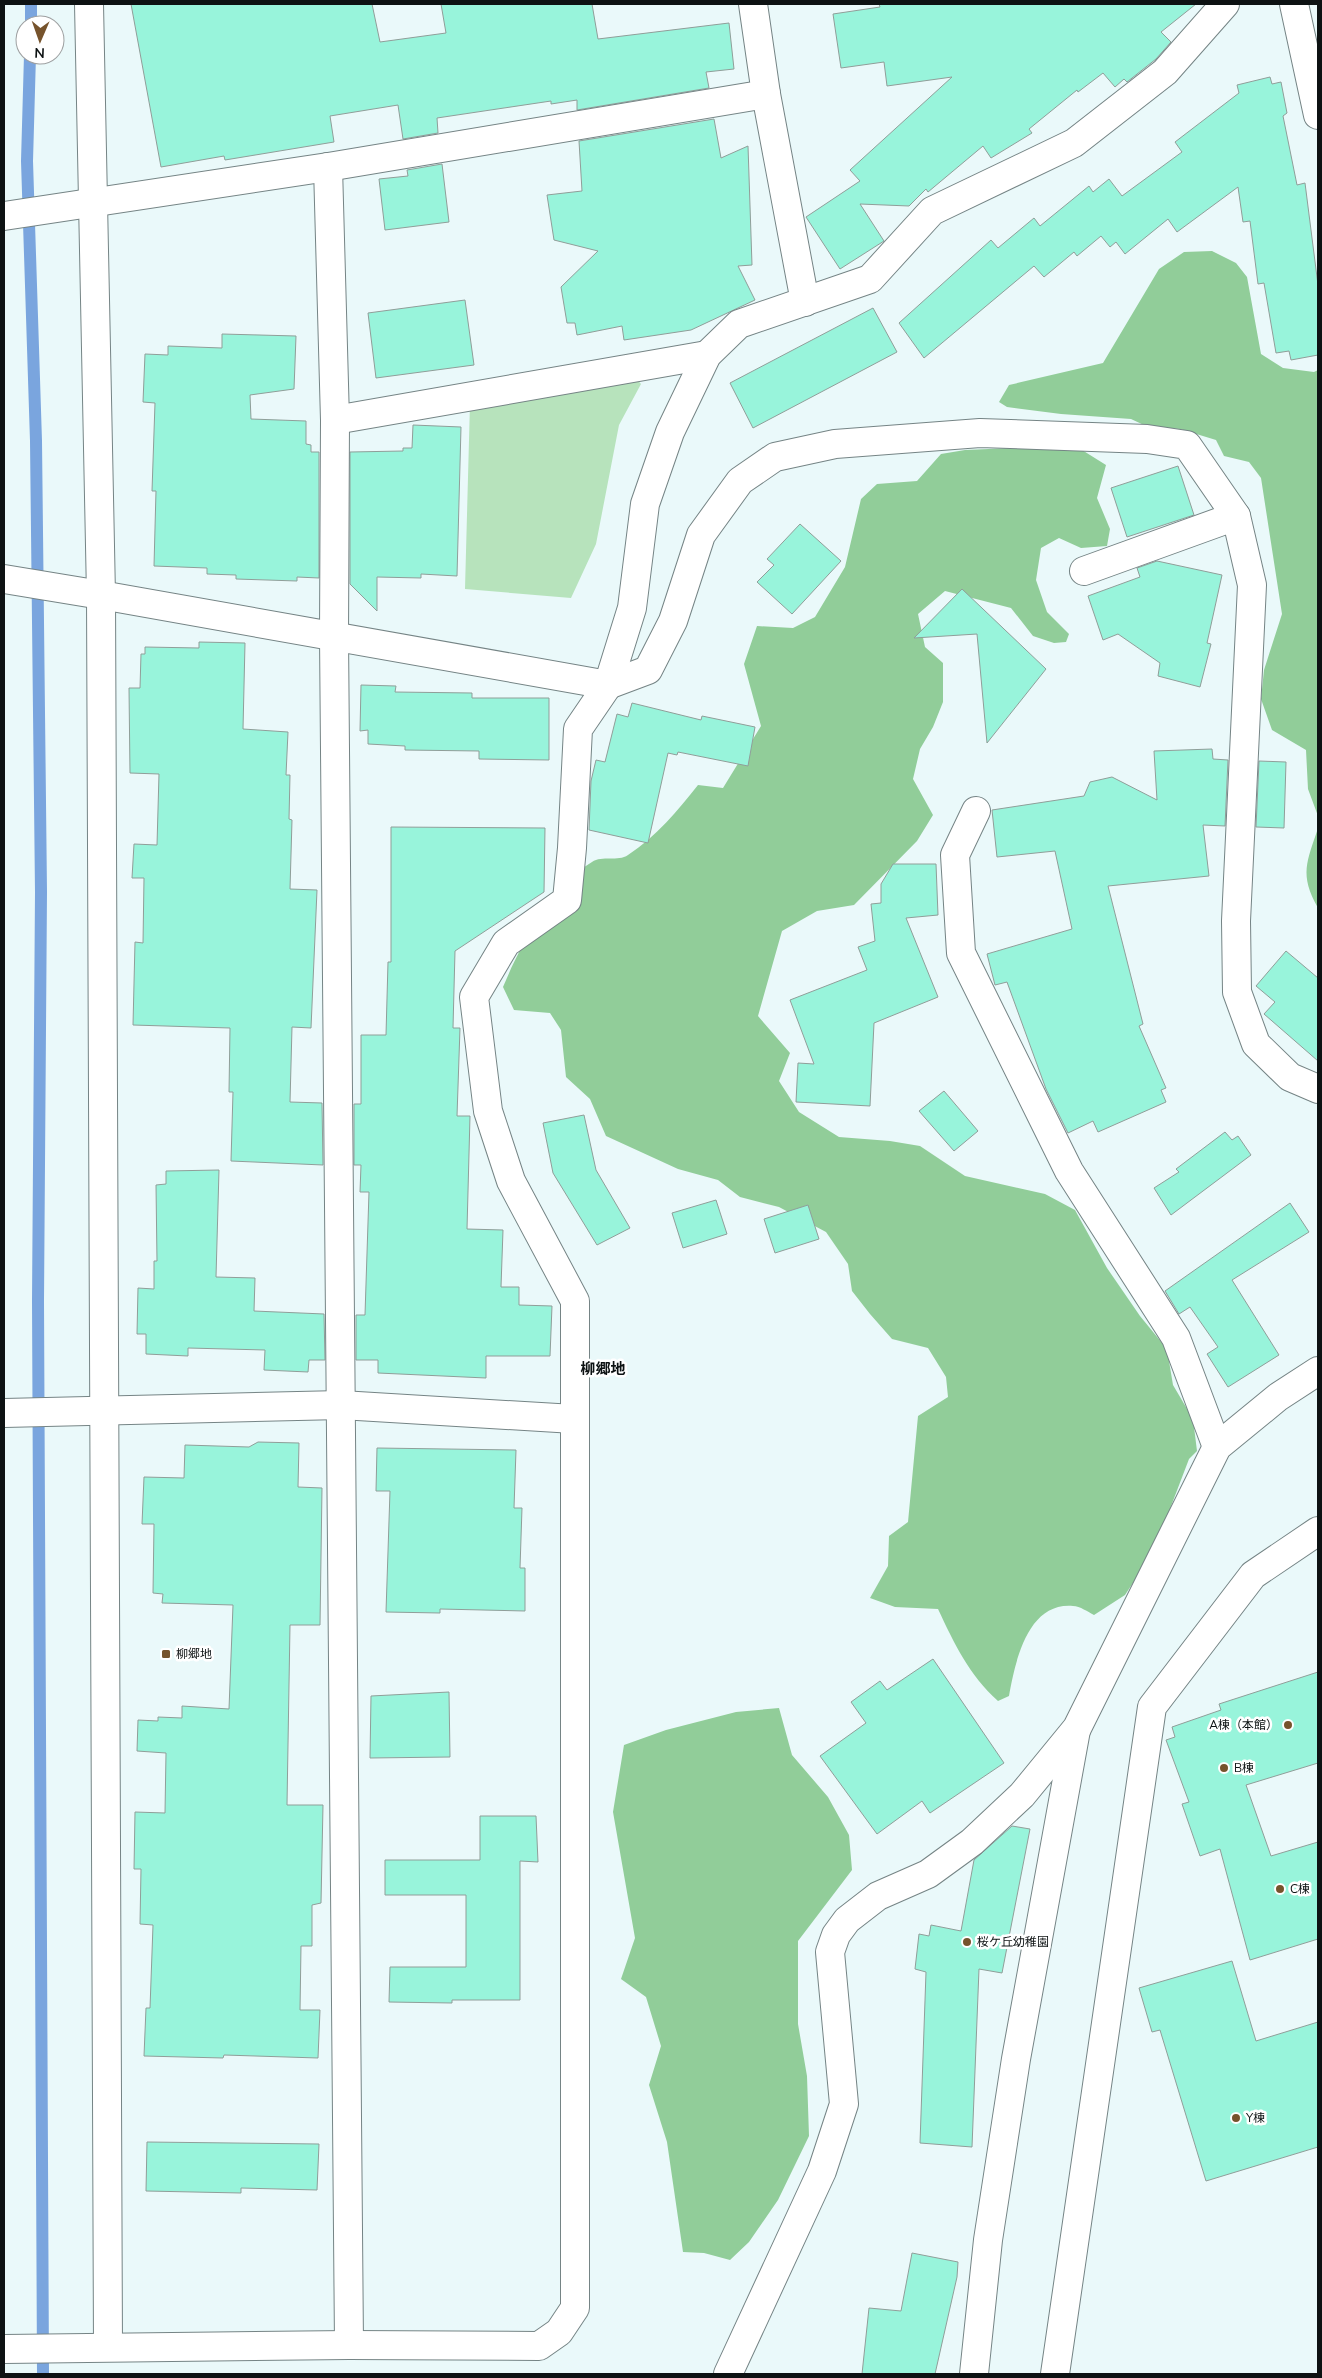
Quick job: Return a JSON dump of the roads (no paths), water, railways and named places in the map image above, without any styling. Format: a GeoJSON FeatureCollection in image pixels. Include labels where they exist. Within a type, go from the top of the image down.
{"type":"FeatureCollection","features":[{"type":"Feature","properties":{"kind":"street"},"geometry":{"type":"LineString","coordinates":[[89,4],[101,594],[106,1412],[108,2347]]}},
{"type":"Feature","properties":{"kind":"street"},"geometry":{"type":"LineString","coordinates":[[753,4],[766,94],[805,302]]}},
{"type":"Feature","properties":{"kind":"street"},"geometry":{"type":"LineString","coordinates":[[4,2349],[349,2345],[539,2346],[560,2332],[575,2308],[575,1301],[510,1181],[488,1110],[474,997],[506,944],[567,900],[572,848],[578,729],[608,686],[632,608],[645,504],[670,432],[707,356],[739,324],[870,279],[932,211],[1074,143],[1165,72],[1225,4]]}},
{"type":"Feature","properties":{"kind":"street"},"geometry":{"type":"LineString","coordinates":[[1294,4],[1318,115]]}},
{"type":"Feature","properties":{"kind":"street"},"geometry":{"type":"LineString","coordinates":[[4,216],[328,166],[766,94]]}},
{"type":"Feature","properties":{"kind":"street"},"geometry":{"type":"LineString","coordinates":[[328,166],[335,420],[334,636],[349,2345]]}},
{"type":"Feature","properties":{"kind":"street"},"geometry":{"type":"LineString","coordinates":[[335,420],[707,356]]}},
{"type":"Feature","properties":{"kind":"street"},"geometry":{"type":"LineString","coordinates":[[4,579],[101,594],[608,686],[648,670],[673,620],[701,535],[740,481],[775,457],[835,444],[980,433],[1147,439],[1187,445],[1236,516],[1252,586],[1236,921],[1237,992],[1256,1044],[1290,1077],[1318,1089]]}},
{"type":"Feature","properties":{"kind":"street"},"geometry":{"type":"LineString","coordinates":[[1084,571],[1236,516]]}},
{"type":"Feature","properties":{"kind":"street"},"geometry":{"type":"LineString","coordinates":[[976,811],[955,855],[961,953],[1069,1171],[1176,1338],[1216,1448]]}},
{"type":"Feature","properties":{"kind":"street"},"geometry":{"type":"LineString","coordinates":[[728,2374],[822,2171],[844,2104],[830,1952],[836,1935],[847,1920],[878,1896],[928,1874],[972,1842],[1022,1795],[1077,1728],[1216,1448],[1278,1397],[1318,1371]]}},
{"type":"Feature","properties":{"kind":"street"},"geometry":{"type":"LineString","coordinates":[[9,1413],[341,1405],[574,1419]]}},
{"type":"Feature","properties":{"kind":"street"},"geometry":{"type":"LineString","coordinates":[[1055,2374],[1152,1707],[1253,1574],[1318,1531]]}},
{"type":"Feature","properties":{"kind":"street"},"geometry":{"type":"LineString","coordinates":[[974,2374],[988,2240],[1016,2059],[1077,1728]]}},
{"type":"Feature","properties":{"kind":"waterway"},"geometry":{"type":"LineString","coordinates":[[31,4],[31,15]]}},
{"type":"Feature","properties":{"kind":"waterway"},"geometry":{"type":"LineString","coordinates":[[30,65],[27,161],[36,441],[41,892],[38,1301],[43,2374]]}},
{"type":"Feature","properties":{"kind":"place","name":"柳郷地"},"geometry":{"type":"Point","coordinates":[166,1654]}},
{"type":"Feature","properties":{"kind":"place","name":"A棟（本館）"},"geometry":{"type":"Point","coordinates":[1288,1725]}},
{"type":"Feature","properties":{"kind":"place","name":"B棟"},"geometry":{"type":"Point","coordinates":[1224,1768]}},
{"type":"Feature","properties":{"kind":"place","name":"C棟"},"geometry":{"type":"Point","coordinates":[1280,1889]}},
{"type":"Feature","properties":{"kind":"place","name":"桜ケ丘幼稚園"},"geometry":{"type":"Point","coordinates":[967,1942]}},
{"type":"Feature","properties":{"kind":"place","name":"Y棟"},"geometry":{"type":"Point","coordinates":[1236,2118]}},
{"type":"Feature","properties":{"kind":"district","name":"柳郷地"},"geometry":{"type":"Point","coordinates":[603,1369]}}]}
